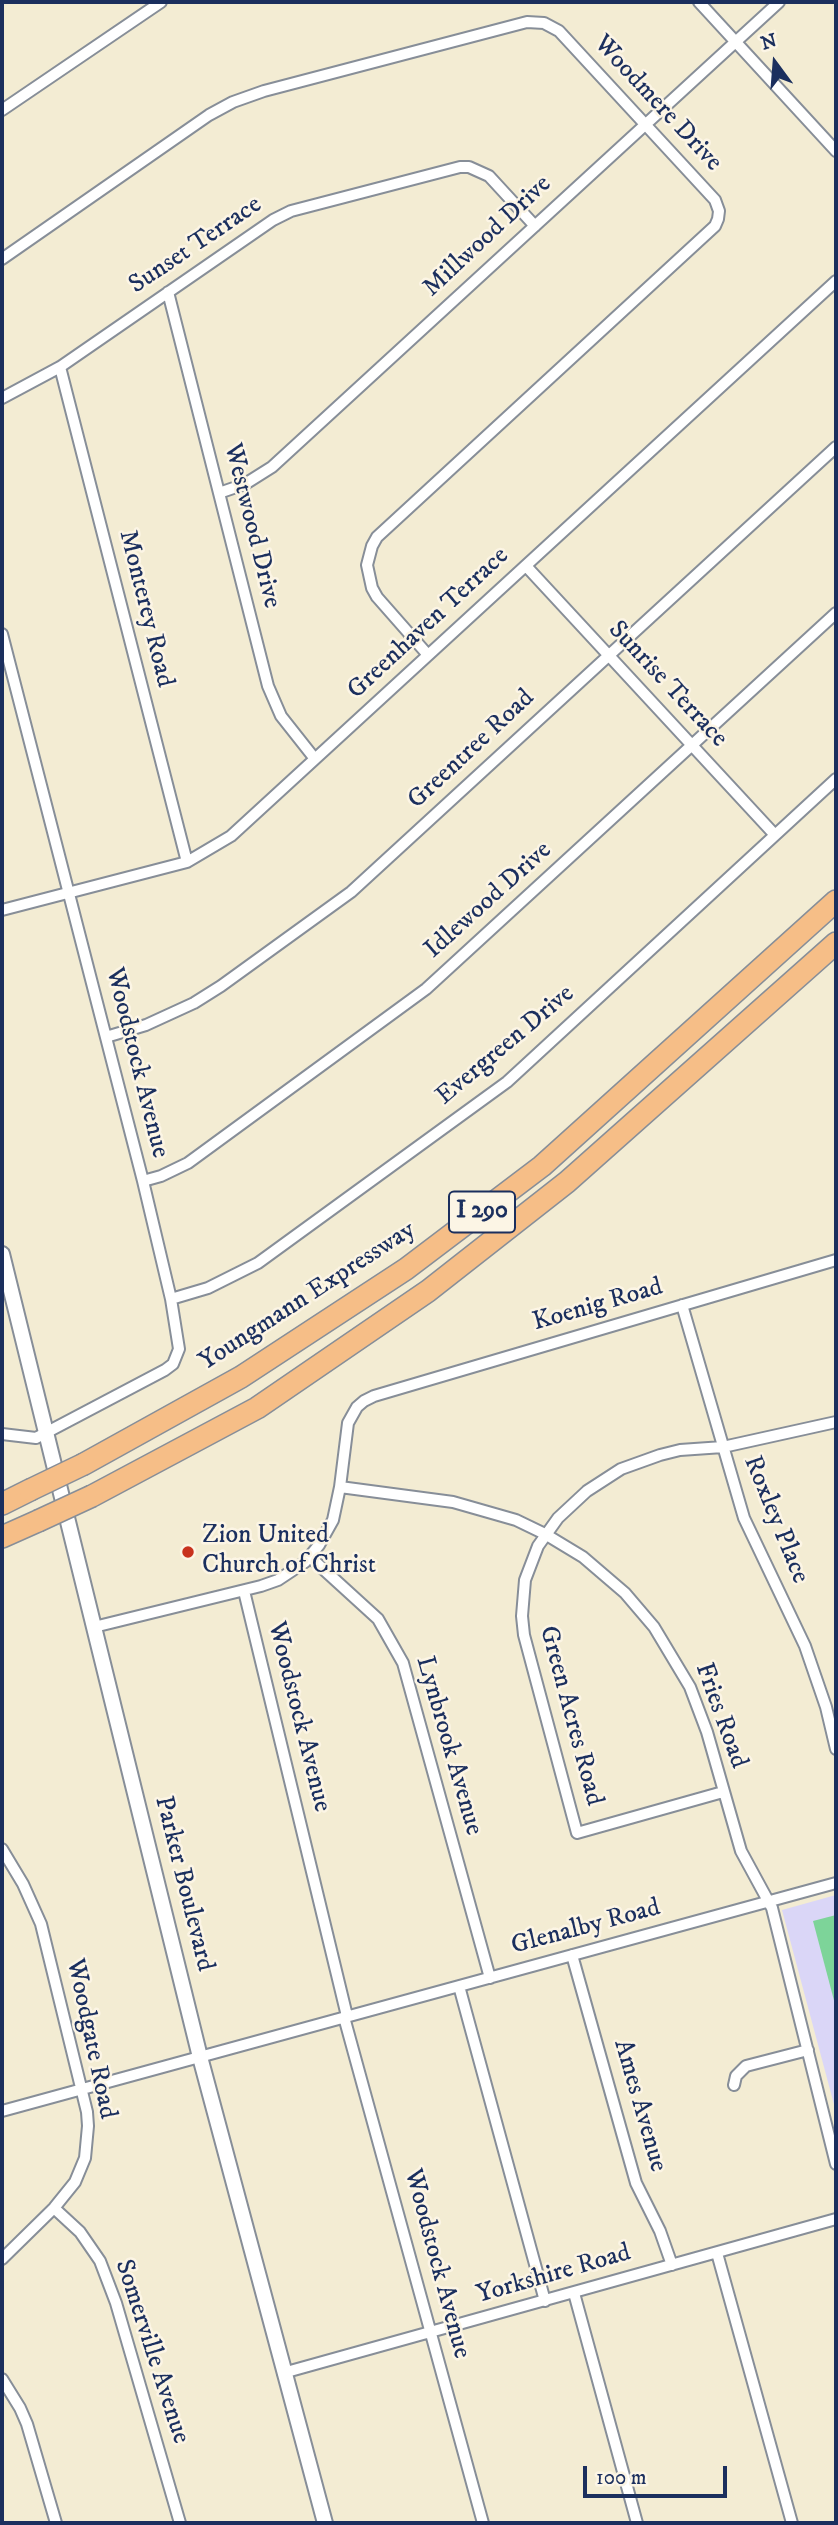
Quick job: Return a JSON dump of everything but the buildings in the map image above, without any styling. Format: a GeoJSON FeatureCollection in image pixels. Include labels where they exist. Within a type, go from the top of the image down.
{"type":"FeatureCollection","features":[{"type":"Feature","properties":{"kind":"highway","name":"Youngmann Expressway"},"geometry":{"type":"LineString","coordinates":[[2,1504],[84,1464],[241,1377],[406,1269],[542,1166],[836,901]]}},
{"type":"Feature","properties":{"kind":"highway","name":"I 290"},"geometry":{"type":"LineString","coordinates":[[2,1537],[92,1496],[257,1408],[428,1291],[567,1182],[836,943]]}},
{"type":"Feature","properties":{"kind":"street"},"geometry":{"type":"LineString","coordinates":[[2,110],[162,2]]}},
{"type":"Feature","properties":{"kind":"street"},"geometry":{"type":"LineString","coordinates":[[699,2],[836,151]]}},
{"type":"Feature","properties":{"kind":"street","name":"Millwood Drive"},"geometry":{"type":"LineString","coordinates":[[219,493],[245,484],[272,467],[779,2]]}},
{"type":"Feature","properties":{"kind":"street","name":"Woodmere Drive"},"geometry":{"type":"LineString","coordinates":[[2,259],[209,115],[233,102],[264,90],[527,22],[544,23],[559,31],[715,200],[719,211],[718,219],[705,235],[377,537],[368,565],[372,587],[377,597],[428,655]]}},
{"type":"Feature","properties":{"kind":"street","name":"Sunset Terrace"},"geometry":{"type":"LineString","coordinates":[[2,398],[39,381],[273,220],[291,211],[460,167],[477,169],[489,176],[535,226]]}},
{"type":"Feature","properties":{"kind":"street","name":"Greenhaven Terrace"},"geometry":{"type":"LineString","coordinates":[[2,910],[187,862],[231,836],[836,281]]}},
{"type":"Feature","properties":{"kind":"street","name":"Westwood Drive"},"geometry":{"type":"LineString","coordinates":[[168,292],[268,686],[281,716],[315,759]]}},
{"type":"Feature","properties":{"kind":"street","name":"Monterey Road"},"geometry":{"type":"LineString","coordinates":[[60,367],[187,862]]}},
{"type":"Feature","properties":{"kind":"street","name":"Greentree Road"},"geometry":{"type":"LineString","coordinates":[[106,1037],[146,1025],[194,1003],[351,892],[836,447]]}},
{"type":"Feature","properties":{"kind":"street","name":"Sunrise Terrace"},"geometry":{"type":"LineString","coordinates":[[526,565],[775,835]]}},
{"type":"Feature","properties":{"kind":"street","name":"Idlewood Drive"},"geometry":{"type":"LineString","coordinates":[[143,1181],[188,1163],[426,989],[836,613]]}},
{"type":"Feature","properties":{"kind":"street","name":"Woodstock Avenue"},"geometry":{"type":"LineString","coordinates":[[2,634],[143,1181],[171,1298],[180,1349],[173,1364],[47,1432]]}},
{"type":"Feature","properties":{"kind":"street","name":"Evergreen Drive"},"geometry":{"type":"LineString","coordinates":[[171,1298],[208,1288],[258,1263],[507,1082],[836,779]]}},
{"type":"Feature","properties":{"kind":"street","name":"Parker Boulevard"},"geometry":{"type":"LineString","coordinates":[[2,1254],[200,2057],[325,2523]]}},
{"type":"Feature","properties":{"kind":"street","name":"Koenig Road"},"geometry":{"type":"LineString","coordinates":[[340,1487],[348,1423],[357,1407],[374,1396],[836,1260]]}},
{"type":"Feature","properties":{"kind":"street","name":"Roxley Place"},"geometry":{"type":"LineString","coordinates":[[681,1305],[751,1536],[805,1646],[836,1749]]}},
{"type":"Feature","properties":{"kind":"street","name":"Green Acres Road"},"geometry":{"type":"LineString","coordinates":[[723,1792],[577,1833],[524,1635],[522,1616],[525,1580],[530,1562],[545,1534],[579,1497],[621,1469],[680,1450],[723,1447],[836,1422]]}},
{"type":"Feature","properties":{"kind":"street"},"geometry":{"type":"LineString","coordinates":[[2,1434],[36,1438],[47,1432]]}},
{"type":"Feature","properties":{"kind":"street"},"geometry":{"type":"LineString","coordinates":[[94,1627],[244,1591],[278,1580],[310,1556],[323,1539],[333,1520],[340,1487]]}},
{"type":"Feature","properties":{"kind":"street","name":"Fries Road"},"geometry":{"type":"LineString","coordinates":[[340,1487],[471,1505],[516,1520],[545,1534],[583,1557],[609,1578],[640,1610],[667,1645],[699,1709],[741,1851],[770,1902],[836,2164]]}},
{"type":"Feature","properties":{"kind":"street","name":"Lynbrook Avenue"},"geometry":{"type":"LineString","coordinates":[[310,1556],[378,1619],[403,1663],[490,1978]]}},
{"type":"Feature","properties":{"kind":"street","name":"Woodstock Avenue"},"geometry":{"type":"LineString","coordinates":[[244,1591],[346,2017],[483,2523]]}},
{"type":"Feature","properties":{"kind":"street","name":"Woodgate Road"},"geometry":{"type":"LineString","coordinates":[[2,1849],[23,1884],[41,1924],[89,2126],[85,2158],[75,2182],[54,2208],[2,2259]]}},
{"type":"Feature","properties":{"kind":"street","name":"Glenalby Road"},"geometry":{"type":"LineString","coordinates":[[2,2111],[836,1883]]}},
{"type":"Feature","properties":{"kind":"street","name":"Ames Avenue"},"geometry":{"type":"LineString","coordinates":[[572,1955],[636,2183],[660,2231],[672,2265]]}},
{"type":"Feature","properties":{"kind":"street"},"geometry":{"type":"LineString","coordinates":[[459,1986],[545,2301]]}},
{"type":"Feature","properties":{"kind":"street"},"geometry":{"type":"LineString","coordinates":[[734,2085],[736,2076],[746,2066],[808,2050]]}},
{"type":"Feature","properties":{"kind":"street","name":"Somerville Avenue"},"geometry":{"type":"LineString","coordinates":[[54,2208],[80,2232],[92,2248],[103,2271],[116,2304],[180,2523]]}},
{"type":"Feature","properties":{"kind":"street","name":"Yorkshire Road"},"geometry":{"type":"LineString","coordinates":[[283,2373],[836,2219]]}},
{"type":"Feature","properties":{"kind":"street"},"geometry":{"type":"LineString","coordinates":[[717,2253],[792,2523]]}},
{"type":"Feature","properties":{"kind":"street"},"geometry":{"type":"LineString","coordinates":[[574,2293],[637,2523]]}},
{"type":"Feature","properties":{"kind":"street"},"geometry":{"type":"LineString","coordinates":[[2,2379],[27,2424],[56,2523]]}},
{"type":"Feature","properties":{"kind":"shaded area"},"geometry":{"type":"Polygon","coordinates":[[[836,1895],[836,2112],[782,1910],[836,1895]]]}},
{"type":"Feature","properties":{"kind":"green space"},"geometry":{"type":"Polygon","coordinates":[[[836,1915],[836,2008],[813,1921],[836,1915]]]}},
{"type":"Feature","properties":{"kind":"place","name":"Zion United Church of Christ"},"geometry":{"type":"Point","coordinates":[188,1552]}}]}
